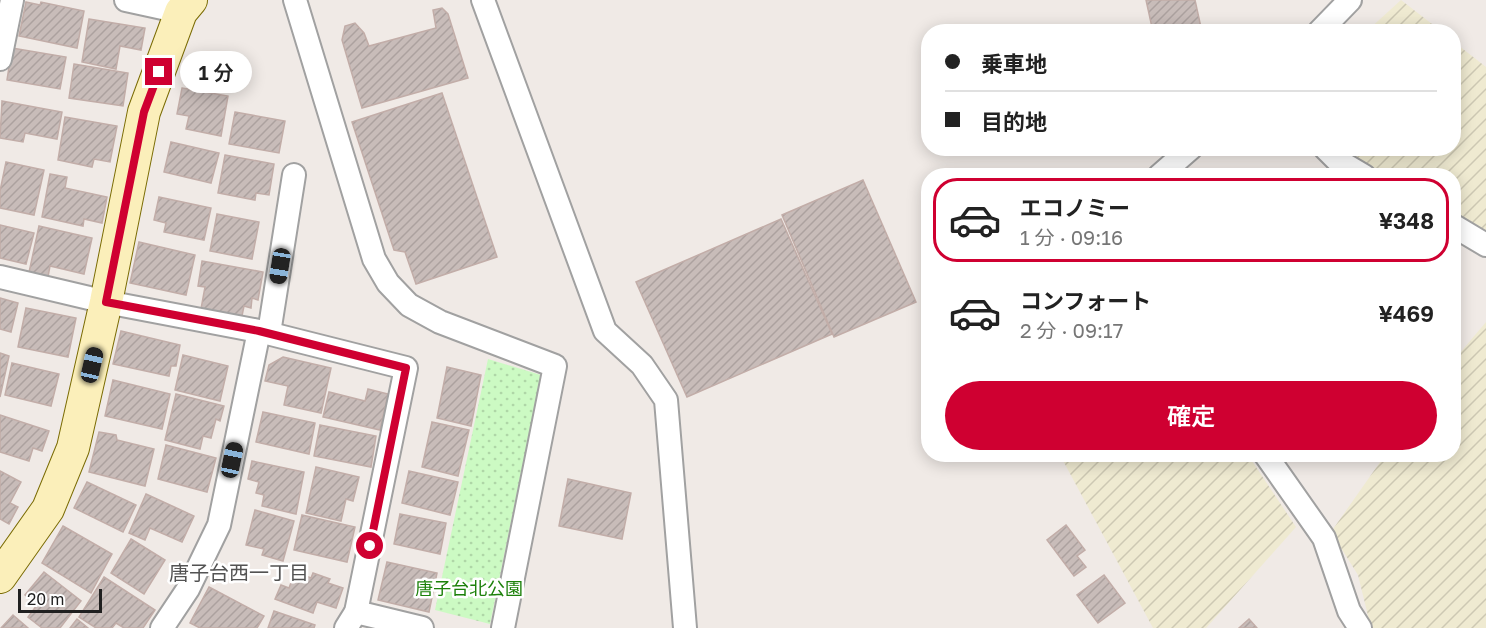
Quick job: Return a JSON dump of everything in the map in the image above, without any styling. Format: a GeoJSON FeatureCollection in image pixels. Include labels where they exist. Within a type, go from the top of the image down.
{"type":"FeatureCollection","features":[{"type":"Feature","properties":{"kind":"street"},"geometry":{"type":"LineString","coordinates":[[0,58],[12,0]]}},
{"type":"Feature","properties":{"kind":"street"},"geometry":{"type":"LineString","coordinates":[[0,577],[48,509],[73,448],[106,302],[144,112],[186,6],[126,0]]}},
{"type":"Feature","properties":{"kind":"street"},"geometry":{"type":"LineString","coordinates":[[295,0],[374,259],[388,283],[409,305],[440,322],[555,366],[503,628]]}},
{"type":"Feature","properties":{"kind":"street"},"geometry":{"type":"LineString","coordinates":[[483,0],[605,331],[642,365],[666,400],[685,628]]}},
{"type":"Feature","properties":{"kind":"street"},"geometry":{"type":"LineString","coordinates":[[1327,24],[1350,0]]}},
{"type":"Feature","properties":{"kind":"street"},"geometry":{"type":"LineString","coordinates":[[1168,168],[1182,156]]}},
{"type":"Feature","properties":{"kind":"street"},"geometry":{"type":"LineString","coordinates":[[1333,156],[1350,168]]}},
{"type":"Feature","properties":{"kind":"street"},"geometry":{"type":"LineString","coordinates":[[162,628],[188,589],[219,525],[264,332],[294,175]]}},
{"type":"Feature","properties":{"kind":"street"},"geometry":{"type":"LineString","coordinates":[[1461,230],[1486,245]]}},
{"type":"Feature","properties":{"kind":"street"},"geometry":{"type":"LineString","coordinates":[[0,277],[106,302],[264,332],[406,368],[351,620],[422,628]]}},
{"type":"Feature","properties":{"kind":"street"},"geometry":{"type":"LineString","coordinates":[[1271,462],[1324,538],[1349,611],[1360,628]]}},
{"type":"Feature","properties":{"kind":"shaded area"},"geometry":{"type":"Polygon","coordinates":[[[1401,0],[1432,24],[1375,24],[1401,0]]]}},
{"type":"Feature","properties":{"kind":"shaded area"},"geometry":{"type":"Polygon","coordinates":[[[1461,47],[1486,67],[1486,232],[1461,218],[1461,168],[1371,168],[1349,156],[1461,156],[1461,47]]]}},
{"type":"Feature","properties":{"kind":"shaded area"},"geometry":{"type":"Polygon","coordinates":[[[1486,322],[1486,628],[1371,628],[1358,575],[1331,532],[1380,462],[1461,462],[1461,352],[1486,322]]]}},
{"type":"Feature","properties":{"kind":"shaded area"},"geometry":{"type":"Polygon","coordinates":[[[1064,462],[1253,462],[1296,527],[1206,628],[1153,628],[1064,462]]]}},
{"type":"Feature","properties":{"kind":"green space","name":"唐子台北公園"},"geometry":{"type":"Polygon","coordinates":[[[488,359],[541,375],[490,624],[435,610],[488,359]]]}},
{"type":"Feature","properties":{"kind":"building"},"geometry":{"type":"Polygon","coordinates":[[[1146,0],[1195,0],[1200,24],[1151,24],[1146,0]]]}},
{"type":"Feature","properties":{"kind":"building"},"geometry":{"type":"Polygon","coordinates":[[[26,2],[40,5],[41,2],[84,11],[77,48],[19,36],[26,2]]]}},
{"type":"Feature","properties":{"kind":"building"},"geometry":{"type":"Polygon","coordinates":[[[442,8],[448,14],[468,78],[362,108],[342,40],[345,26],[355,23],[364,33],[369,46],[436,28],[433,10],[442,8]]]}},
{"type":"Feature","properties":{"kind":"building"},"geometry":{"type":"Polygon","coordinates":[[[89,19],[145,28],[141,50],[120,46],[116,69],[82,62],[89,19]]]}},
{"type":"Feature","properties":{"kind":"building"},"geometry":{"type":"Polygon","coordinates":[[[12,48],[66,57],[60,89],[7,80],[12,48]]]}},
{"type":"Feature","properties":{"kind":"building"},"geometry":{"type":"Polygon","coordinates":[[[74,64],[128,73],[123,106],[69,98],[74,64]]]}},
{"type":"Feature","properties":{"kind":"building"},"geometry":{"type":"Polygon","coordinates":[[[182,88],[228,96],[221,136],[186,129],[189,116],[177,114],[182,88]]]}},
{"type":"Feature","properties":{"kind":"building"},"geometry":{"type":"Polygon","coordinates":[[[442,93],[497,257],[416,284],[405,252],[394,250],[352,122],[442,93]]]}},
{"type":"Feature","properties":{"kind":"building"},"geometry":{"type":"Polygon","coordinates":[[[2,101],[62,112],[57,139],[25,133],[23,142],[0,138],[2,101]]]}},
{"type":"Feature","properties":{"kind":"building"},"geometry":{"type":"Polygon","coordinates":[[[235,112],[285,121],[279,153],[229,144],[235,112]]]}},
{"type":"Feature","properties":{"kind":"building"},"geometry":{"type":"Polygon","coordinates":[[[65,117],[117,126],[110,162],[94,159],[92,167],[58,160],[65,117]]]}},
{"type":"Feature","properties":{"kind":"building"},"geometry":{"type":"Polygon","coordinates":[[[171,142],[219,153],[211,183],[164,172],[171,142]]]}},
{"type":"Feature","properties":{"kind":"building"},"geometry":{"type":"Polygon","coordinates":[[[225,155],[274,164],[269,195],[256,193],[255,200],[218,193],[225,155]]]}},
{"type":"Feature","properties":{"kind":"building"},"geometry":{"type":"Polygon","coordinates":[[[6,162],[44,170],[34,215],[0,208],[0,191],[6,162]]]}},
{"type":"Feature","properties":{"kind":"building"},"geometry":{"type":"Polygon","coordinates":[[[50,174],[67,177],[65,188],[107,197],[102,223],[84,219],[83,226],[42,217],[50,174]]]}},
{"type":"Feature","properties":{"kind":"building"},"geometry":{"type":"Polygon","coordinates":[[[863,180],[916,302],[834,337],[782,215],[863,180]]]}},
{"type":"Feature","properties":{"kind":"building"},"geometry":{"type":"Polygon","coordinates":[[[159,197],[211,208],[204,240],[164,232],[166,223],[154,220],[159,197]]]}},
{"type":"Feature","properties":{"kind":"building"},"geometry":{"type":"Polygon","coordinates":[[[217,214],[259,222],[252,259],[210,251],[217,214]]]}},
{"type":"Feature","properties":{"kind":"building"},"geometry":{"type":"Polygon","coordinates":[[[781,219],[832,334],[687,397],[636,282],[781,219]]]}},
{"type":"Feature","properties":{"kind":"building"},"geometry":{"type":"Polygon","coordinates":[[[0,225],[34,233],[26,264],[0,258],[0,225]]]}},
{"type":"Feature","properties":{"kind":"building"},"geometry":{"type":"Polygon","coordinates":[[[39,226],[92,238],[84,274],[50,266],[47,282],[28,277],[39,226]]]}},
{"type":"Feature","properties":{"kind":"building"},"geometry":{"type":"Polygon","coordinates":[[[139,242],[195,255],[186,295],[130,283],[139,242]]]}},
{"type":"Feature","properties":{"kind":"building"},"geometry":{"type":"Polygon","coordinates":[[[202,261],[263,272],[258,300],[252,298],[251,308],[244,306],[242,316],[201,309],[205,287],[198,286],[202,261]]]}},
{"type":"Feature","properties":{"kind":"building"},"geometry":{"type":"Polygon","coordinates":[[[0,298],[18,303],[11,332],[0,329],[0,298]]]}},
{"type":"Feature","properties":{"kind":"building"},"geometry":{"type":"Polygon","coordinates":[[[26,308],[76,318],[68,357],[18,347],[26,308]]]}},
{"type":"Feature","properties":{"kind":"building"},"geometry":{"type":"Polygon","coordinates":[[[121,331],[180,345],[176,366],[171,366],[169,376],[113,364],[121,331]]]}},
{"type":"Feature","properties":{"kind":"building"},"geometry":{"type":"Polygon","coordinates":[[[0,353],[9,356],[0,397],[0,353]]]}},
{"type":"Feature","properties":{"kind":"building"},"geometry":{"type":"Polygon","coordinates":[[[183,355],[228,366],[220,401],[175,390],[183,355]]]}},
{"type":"Feature","properties":{"kind":"building"},"geometry":{"type":"Polygon","coordinates":[[[283,357],[331,368],[321,413],[284,405],[288,386],[265,381],[269,365],[283,357]]]}},
{"type":"Feature","properties":{"kind":"building"},"geometry":{"type":"Polygon","coordinates":[[[12,363],[59,374],[51,406],[5,395],[12,363]]]}},
{"type":"Feature","properties":{"kind":"building"},"geometry":{"type":"Polygon","coordinates":[[[447,367],[481,375],[471,426],[437,418],[447,367]]]}},
{"type":"Feature","properties":{"kind":"building"},"geometry":{"type":"Polygon","coordinates":[[[113,380],[170,394],[162,429],[105,416],[113,380]]]}},
{"type":"Feature","properties":{"kind":"building"},"geometry":{"type":"Polygon","coordinates":[[[368,389],[388,394],[380,430],[323,417],[329,392],[365,401],[368,389]]]}},
{"type":"Feature","properties":{"kind":"building"},"geometry":{"type":"Polygon","coordinates":[[[176,394],[224,406],[220,421],[216,419],[211,438],[203,436],[200,449],[165,440],[176,394]]]}},
{"type":"Feature","properties":{"kind":"building"},"geometry":{"type":"Polygon","coordinates":[[[263,412],[315,423],[309,454],[256,442],[263,412]]]}},
{"type":"Feature","properties":{"kind":"building"},"geometry":{"type":"Polygon","coordinates":[[[0,415],[49,431],[42,451],[33,448],[29,461],[0,452],[0,415]]]}},
{"type":"Feature","properties":{"kind":"building"},"geometry":{"type":"Polygon","coordinates":[[[432,422],[469,430],[458,476],[422,467],[432,422]]]}},
{"type":"Feature","properties":{"kind":"building"},"geometry":{"type":"Polygon","coordinates":[[[320,425],[376,436],[371,467],[314,456],[320,425]]]}},
{"type":"Feature","properties":{"kind":"building"},"geometry":{"type":"Polygon","coordinates":[[[99,432],[116,435],[117,440],[154,449],[145,486],[89,472],[99,432]]]}},
{"type":"Feature","properties":{"kind":"building"},"geometry":{"type":"Polygon","coordinates":[[[166,445],[216,458],[207,492],[158,479],[166,445]]]}},
{"type":"Feature","properties":{"kind":"building"},"geometry":{"type":"Polygon","coordinates":[[[252,461],[304,472],[296,514],[262,506],[264,495],[256,493],[259,482],[248,479],[252,461]]]}},
{"type":"Feature","properties":{"kind":"building"},"geometry":{"type":"Polygon","coordinates":[[[316,467],[359,477],[353,501],[346,499],[341,521],[306,513],[316,467]]]}},
{"type":"Feature","properties":{"kind":"building"},"geometry":{"type":"Polygon","coordinates":[[[0,471],[21,482],[10,503],[18,507],[9,524],[0,519],[0,471]]]}},
{"type":"Feature","properties":{"kind":"building"},"geometry":{"type":"Polygon","coordinates":[[[409,471],[458,482],[450,515],[402,503],[409,471]]]}},
{"type":"Feature","properties":{"kind":"building"},"geometry":{"type":"Polygon","coordinates":[[[568,479],[631,493],[622,539],[559,526],[568,479]]]}},
{"type":"Feature","properties":{"kind":"building"},"geometry":{"type":"Polygon","coordinates":[[[87,482],[136,505],[123,532],[74,508],[87,482]]]}},
{"type":"Feature","properties":{"kind":"building"},"geometry":{"type":"Polygon","coordinates":[[[146,494],[194,516],[182,542],[150,528],[145,540],[129,533],[146,494]]]}},
{"type":"Feature","properties":{"kind":"building"},"geometry":{"type":"Polygon","coordinates":[[[255,510],[294,521],[283,561],[262,555],[264,549],[246,545],[255,510]]]}},
{"type":"Feature","properties":{"kind":"building"},"geometry":{"type":"Polygon","coordinates":[[[400,514],[446,523],[440,554],[394,544],[400,514]]]}},
{"type":"Feature","properties":{"kind":"building"},"geometry":{"type":"Polygon","coordinates":[[[302,515],[355,527],[347,562],[294,550],[302,515]]]}},
{"type":"Feature","properties":{"kind":"building"},"geometry":{"type":"Polygon","coordinates":[[[1066,525],[1085,550],[1077,556],[1086,567],[1074,576],[1047,540],[1066,525]]]}},
{"type":"Feature","properties":{"kind":"building"},"geometry":{"type":"Polygon","coordinates":[[[63,526],[112,554],[91,593],[42,563],[63,526]]]}},
{"type":"Feature","properties":{"kind":"building"},"geometry":{"type":"Polygon","coordinates":[[[131,539],[165,560],[144,594],[111,573],[131,539]]]}},
{"type":"Feature","properties":{"kind":"building"},"geometry":{"type":"Polygon","coordinates":[[[387,562],[437,573],[429,612],[378,600],[387,562]]]}},
{"type":"Feature","properties":{"kind":"building"},"geometry":{"type":"Polygon","coordinates":[[[44,572],[81,601],[60,628],[42,628],[28,617],[37,605],[25,595],[44,572]]]}},
{"type":"Feature","properties":{"kind":"building"},"geometry":{"type":"Polygon","coordinates":[[[295,572],[311,578],[313,573],[330,579],[328,583],[343,588],[336,608],[317,602],[313,613],[275,599],[281,585],[289,588],[295,572]]]}},
{"type":"Feature","properties":{"kind":"building"},"geometry":{"type":"Polygon","coordinates":[[[1104,575],[1125,603],[1098,623],[1077,595],[1104,575]]]}},
{"type":"Feature","properties":{"kind":"building"},"geometry":{"type":"Polygon","coordinates":[[[104,577],[155,610],[143,628],[124,628],[116,623],[112,628],[96,628],[79,617],[104,577]]]}},
{"type":"Feature","properties":{"kind":"building"},"geometry":{"type":"Polygon","coordinates":[[[209,587],[264,616],[257,628],[200,628],[190,623],[209,587]]]}},
{"type":"Feature","properties":{"kind":"building"},"geometry":{"type":"Polygon","coordinates":[[[274,611],[315,625],[314,628],[268,628],[274,611]]]}},
{"type":"Feature","properties":{"kind":"building"},"geometry":{"type":"Polygon","coordinates":[[[13,615],[28,628],[1,628],[13,615]]]}},
{"type":"Feature","properties":{"kind":"building"},"geometry":{"type":"Polygon","coordinates":[[[77,619],[88,628],[70,628],[77,619]]]}},
{"type":"Feature","properties":{"kind":"building"},"geometry":{"type":"Polygon","coordinates":[[[1249,619],[1257,628],[1239,628],[1249,619]]]}},
{"type":"Feature","properties":{"kind":"district","name":"唐子台西一丁目"},"geometry":{"type":"Point","coordinates":[239,572]}},
{"type":"Feature","properties":{"kind":"route"},"geometry":{"type":"LineString","coordinates":[[159,72],[144,112],[106,302],[259,331],[406,368],[370,546]]}}]}
